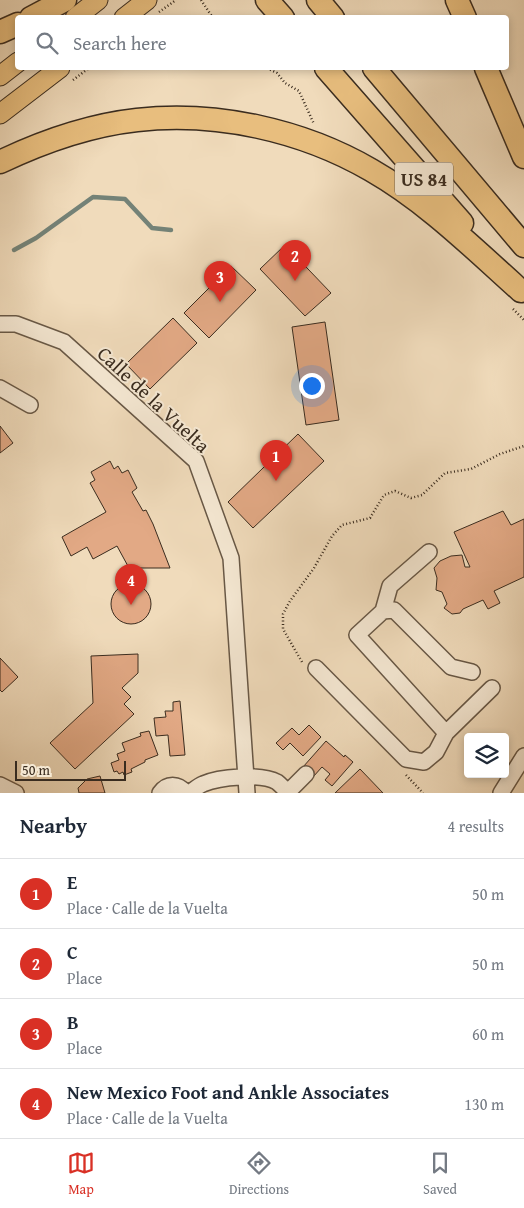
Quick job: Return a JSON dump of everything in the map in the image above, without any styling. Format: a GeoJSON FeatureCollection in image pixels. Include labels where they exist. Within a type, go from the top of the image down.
{"type":"FeatureCollection","features":[{"type":"Feature","properties":{"kind":"highway"},"geometry":{"type":"LineString","coordinates":[[37,15],[65,0]]}},
{"type":"Feature","properties":{"kind":"highway"},"geometry":{"type":"LineString","coordinates":[[267,0],[280,15]]}},
{"type":"Feature","properties":{"kind":"highway"},"geometry":{"type":"LineString","coordinates":[[318,0],[330,15]]}},
{"type":"Feature","properties":{"kind":"highway"},"geometry":{"type":"LineString","coordinates":[[457,0],[464,15]]}},
{"type":"Feature","properties":{"kind":"highway"},"geometry":{"type":"LineString","coordinates":[[0,32],[15,25]]}},
{"type":"Feature","properties":{"kind":"highway","name":"US 84"},"geometry":{"type":"LineString","coordinates":[[328,70],[518,297]]}},
{"type":"Feature","properties":{"kind":"highway","name":"US 84"},"geometry":{"type":"LineString","coordinates":[[376,70],[524,246]]}},
{"type":"Feature","properties":{"kind":"highway"},"geometry":{"type":"LineString","coordinates":[[487,70],[524,157]]}},
{"type":"Feature","properties":{"kind":"highway"},"geometry":{"type":"LineString","coordinates":[[0,162],[81,131],[136,120],[193,118],[251,125],[317,143],[370,169],[450,226],[518,297]]}},
{"type":"Feature","properties":{"kind":"main road"},"geometry":{"type":"LineString","coordinates":[[79,15],[98,0]]}},
{"type":"Feature","properties":{"kind":"main road"},"geometry":{"type":"LineString","coordinates":[[128,15],[147,0]]}},
{"type":"Feature","properties":{"kind":"main road"},"geometry":{"type":"LineString","coordinates":[[0,76],[15,64]]}},
{"type":"Feature","properties":{"kind":"main road"},"geometry":{"type":"LineString","coordinates":[[0,114],[57,70]]}},
{"type":"Feature","properties":{"kind":"street","name":"Calle de la Vuelta"},"geometry":{"type":"LineString","coordinates":[[0,324],[16,324],[64,342],[196,461],[231,558],[247,793]]}},
{"type":"Feature","properties":{"kind":"street"},"geometry":{"type":"LineString","coordinates":[[0,388],[30,405]]}},
{"type":"Feature","properties":{"kind":"street"},"geometry":{"type":"LineString","coordinates":[[429,552],[390,586],[383,611],[357,635],[446,733]]}},
{"type":"Feature","properties":{"kind":"street"},"geometry":{"type":"LineString","coordinates":[[383,611],[394,610],[452,667],[472,672]]}},
{"type":"Feature","properties":{"kind":"street"},"geometry":{"type":"LineString","coordinates":[[316,668],[406,759],[424,762],[436,752],[446,733],[492,688]]}},
{"type":"Feature","properties":{"kind":"street"},"geometry":{"type":"LineString","coordinates":[[501,793],[524,756]]}},
{"type":"Feature","properties":{"kind":"street"},"geometry":{"type":"LineString","coordinates":[[160,793],[163,788],[172,785],[188,793],[202,784],[229,778],[266,778],[277,782],[288,793],[306,774]]}},
{"type":"Feature","properties":{"kind":"street"},"geometry":{"type":"LineString","coordinates":[[0,785],[16,793]]}},
{"type":"Feature","properties":{"kind":"path"},"geometry":{"type":"LineString","coordinates":[[156,15],[176,0]]}},
{"type":"Feature","properties":{"kind":"path"},"geometry":{"type":"LineString","coordinates":[[201,0],[211,15]]}},
{"type":"Feature","properties":{"kind":"path"},"geometry":{"type":"LineString","coordinates":[[271,70],[277,73],[285,83],[299,91],[318,131]]}},
{"type":"Feature","properties":{"kind":"path"},"geometry":{"type":"LineString","coordinates":[[518,297],[524,320]]}},
{"type":"Feature","properties":{"kind":"building"},"geometry":{"type":"Polygon","coordinates":[[[285,245],[331,293],[305,316],[260,269],[285,245]]]}},
{"type":"Feature","properties":{"kind":"building"},"geometry":{"type":"Polygon","coordinates":[[[231,266],[256,290],[209,338],[184,313],[231,266]]]}},
{"type":"Feature","properties":{"kind":"building"},"geometry":{"type":"Polygon","coordinates":[[[173,318],[197,343],[150,389],[126,364],[173,318]]]}},
{"type":"Feature","properties":{"kind":"building"},"geometry":{"type":"Polygon","coordinates":[[[325,322],[339,420],[306,425],[292,327],[325,322]]]}},
{"type":"Feature","properties":{"kind":"building"},"geometry":{"type":"Polygon","coordinates":[[[0,426],[13,443],[0,453],[0,426]]]}},
{"type":"Feature","properties":{"kind":"building"},"geometry":{"type":"Polygon","coordinates":[[[298,434],[324,461],[253,528],[228,502],[298,434]]]}},
{"type":"Feature","properties":{"kind":"building"},"geometry":{"type":"Polygon","coordinates":[[[110,461],[114,469],[118,466],[122,473],[128,470],[137,488],[132,492],[143,511],[146,510],[153,524],[170,568],[129,568],[117,546],[93,559],[87,547],[71,556],[62,537],[106,512],[90,483],[95,480],[91,472],[110,461]]]}},
{"type":"Feature","properties":{"kind":"building"},"geometry":{"type":"Polygon","coordinates":[[[503,511],[511,525],[524,519],[524,577],[494,591],[500,603],[488,609],[483,600],[463,609],[460,613],[452,614],[444,608],[447,604],[442,592],[436,590],[437,578],[434,568],[440,561],[451,556],[462,555],[465,567],[470,567],[454,532],[503,511]]]}},
{"type":"Feature","properties":{"kind":"building"},"geometry":{"type":"Polygon","coordinates":[[[135,584],[142,587],[148,593],[151,604],[150,612],[142,621],[135,624],[127,624],[120,621],[112,612],[111,600],[114,593],[123,585],[135,584]]]}},
{"type":"Feature","properties":{"kind":"building"},"geometry":{"type":"Polygon","coordinates":[[[138,654],[138,673],[122,688],[131,697],[124,704],[134,714],[75,769],[50,743],[93,703],[91,656],[138,654]]]}},
{"type":"Feature","properties":{"kind":"building"},"geometry":{"type":"Polygon","coordinates":[[[0,658],[18,677],[2,692],[0,690],[0,658]]]}},
{"type":"Feature","properties":{"kind":"building"},"geometry":{"type":"Polygon","coordinates":[[[180,701],[185,755],[170,756],[168,735],[156,736],[154,718],[166,717],[165,711],[173,711],[173,702],[180,701]]]}},
{"type":"Feature","properties":{"kind":"building"},"geometry":{"type":"Polygon","coordinates":[[[309,725],[321,737],[303,756],[290,743],[283,750],[276,743],[292,728],[299,735],[309,725]]]}},
{"type":"Feature","properties":{"kind":"building"},"geometry":{"type":"Polygon","coordinates":[[[149,731],[158,755],[145,760],[145,762],[131,769],[132,772],[124,775],[123,772],[119,774],[117,771],[114,772],[111,763],[119,760],[117,754],[125,751],[122,743],[141,736],[140,733],[149,731]]]}},
{"type":"Feature","properties":{"kind":"building"},"geometry":{"type":"Polygon","coordinates":[[[326,741],[344,757],[345,755],[353,762],[332,786],[325,780],[330,774],[322,767],[313,777],[303,767],[326,741]]]}},
{"type":"Feature","properties":{"kind":"building"},"geometry":{"type":"Polygon","coordinates":[[[360,769],[383,793],[335,793],[360,769]]]}},
{"type":"Feature","properties":{"kind":"building"},"geometry":{"type":"Polygon","coordinates":[[[100,776],[105,793],[79,793],[78,788],[87,779],[100,776]]]}},
{"type":"Feature","properties":{"kind":"waterway"},"geometry":{"type":"LineString","coordinates":[[14,250],[36,238],[93,197],[125,199],[152,228],[171,230]]}},
{"type":"Feature","properties":{"kind":"place","name":"C"},"geometry":{"type":"Point","coordinates":[295,281]}},
{"type":"Feature","properties":{"kind":"place","name":"B"},"geometry":{"type":"Point","coordinates":[220,302]}},
{"type":"Feature","properties":{"kind":"place","name":"E"},"geometry":{"type":"Point","coordinates":[276,481]}},
{"type":"Feature","properties":{"kind":"place","name":"New Mexico Foot and Ankle Associates"},"geometry":{"type":"Point","coordinates":[131,605]}}]}
